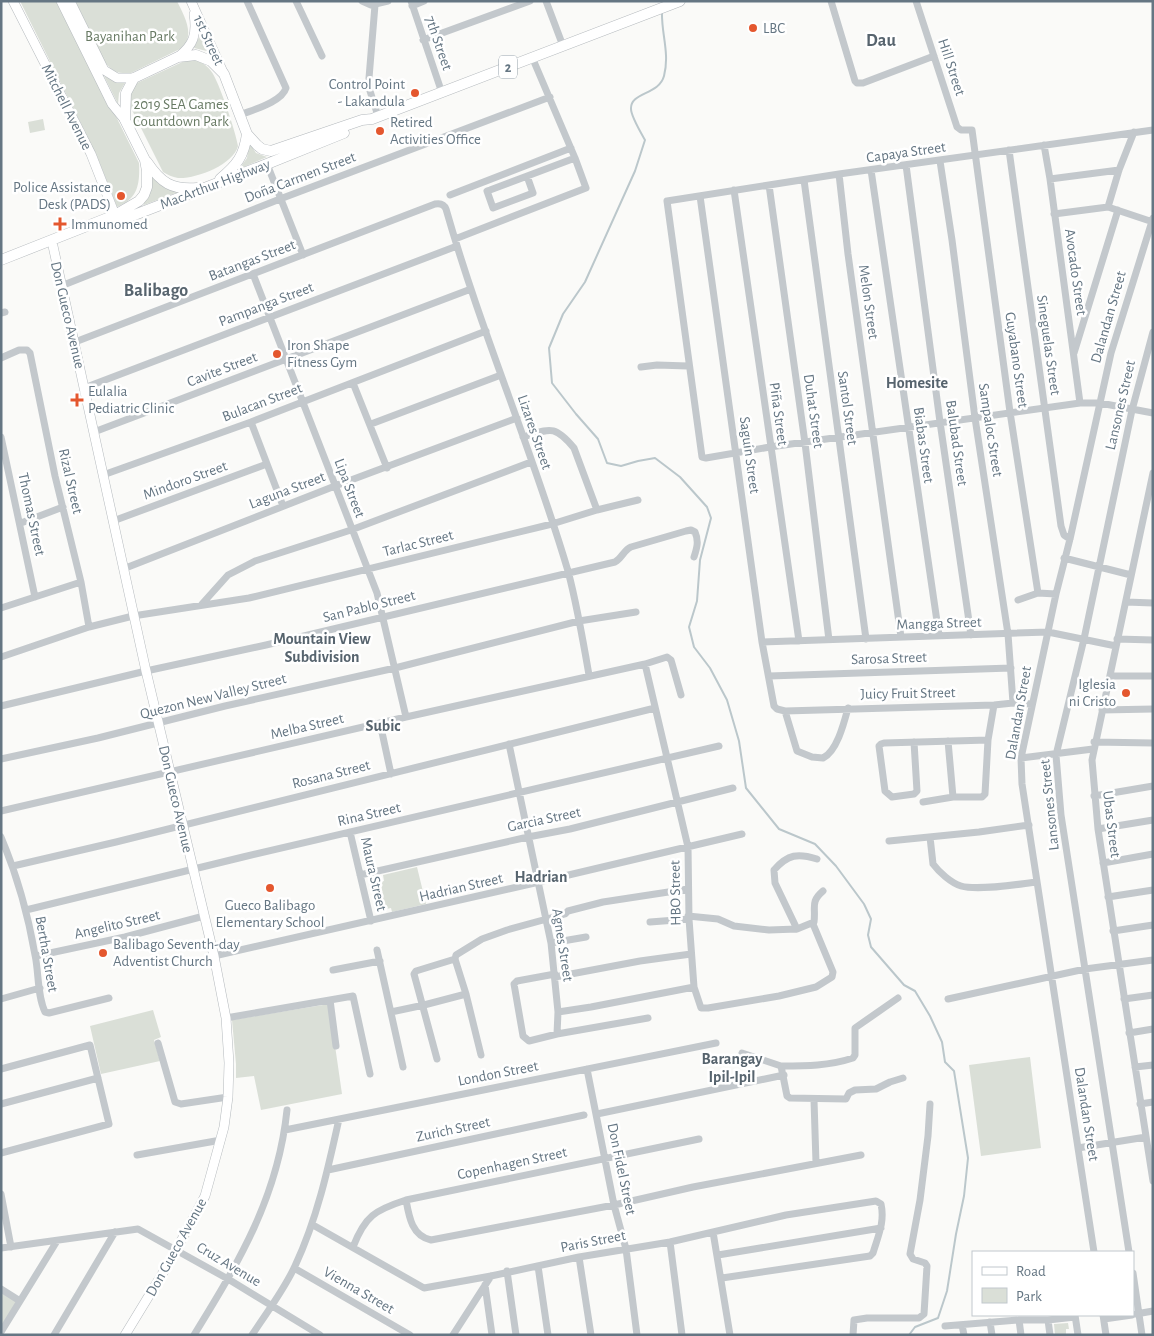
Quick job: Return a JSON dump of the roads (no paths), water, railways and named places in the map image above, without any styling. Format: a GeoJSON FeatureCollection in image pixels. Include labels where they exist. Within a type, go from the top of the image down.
{"type":"FeatureCollection","features":[{"type":"Feature","properties":{"kind":"highway","name":"MacArthur Highway"},"geometry":{"type":"LineString","coordinates":[[1,260],[115,215],[130,208],[144,195],[147,179],[145,160],[125,120],[124,106],[126,93],[134,78],[178,57],[196,55],[211,61],[224,74],[247,134],[262,149],[272,151],[442,93],[680,1]]}},
{"type":"Feature","properties":{"kind":"highway","name":"MacArthur Highway"},"geometry":{"type":"LineString","coordinates":[[1,266],[267,164],[364,125],[375,117]]}},
{"type":"Feature","properties":{"kind":"highway"},"geometry":{"type":"LineString","coordinates":[[145,160],[156,176],[171,186],[190,189],[209,186],[240,159],[247,134]]}},
{"type":"Feature","properties":{"kind":"main road","name":"Mitchell Avenue"},"geometry":{"type":"LineString","coordinates":[[13,1],[91,154],[115,215]]}},
{"type":"Feature","properties":{"kind":"main road"},"geometry":{"type":"LineString","coordinates":[[61,1],[112,104],[125,120]]}},
{"type":"Feature","properties":{"kind":"main road"},"geometry":{"type":"LineString","coordinates":[[70,1],[104,70],[117,78],[134,78]]}},
{"type":"Feature","properties":{"kind":"main road","name":"1st Street"},"geometry":{"type":"LineString","coordinates":[[178,57],[189,48],[193,38],[195,21],[192,4]]}},
{"type":"Feature","properties":{"kind":"main road","name":"1st Street"},"geometry":{"type":"LineString","coordinates":[[192,4],[224,74]]}},
{"type":"Feature","properties":{"kind":"main road","name":"Don Gueco Avenue"},"geometry":{"type":"LineString","coordinates":[[53,246],[133,616],[214,956],[226,1018],[229,1063],[228,1097],[220,1140],[205,1196],[177,1249],[125,1335]]}},
{"type":"Feature","properties":{"kind":"street"},"geometry":{"type":"LineString","coordinates":[[240,115],[281,97],[286,88],[247,1]]}},
{"type":"Feature","properties":{"kind":"street"},"geometry":{"type":"LineString","coordinates":[[296,1],[322,56]]}},
{"type":"Feature","properties":{"kind":"street"},"geometry":{"type":"LineString","coordinates":[[362,1],[367,5],[388,1]]}},
{"type":"Feature","properties":{"kind":"street"},"geometry":{"type":"LineString","coordinates":[[412,4],[424,1]]}},
{"type":"Feature","properties":{"kind":"street"},"geometry":{"type":"LineString","coordinates":[[423,40],[530,1]]}},
{"type":"Feature","properties":{"kind":"street"},"geometry":{"type":"LineString","coordinates":[[546,1],[563,46]]}},
{"type":"Feature","properties":{"kind":"street"},"geometry":{"type":"LineString","coordinates":[[831,1],[857,83],[863,83],[934,56]]}},
{"type":"Feature","properties":{"kind":"street","name":"Hill Street"},"geometry":{"type":"LineString","coordinates":[[916,1],[957,127],[961,130],[972,130]]}},
{"type":"Feature","properties":{"kind":"street"},"geometry":{"type":"LineString","coordinates":[[375,4],[369,78],[375,117]]}},
{"type":"Feature","properties":{"kind":"street","name":"7th Street"},"geometry":{"type":"LineString","coordinates":[[412,4],[442,93]]}},
{"type":"Feature","properties":{"kind":"street"},"geometry":{"type":"LineString","coordinates":[[527,176],[533,193],[493,208],[487,191],[527,176],[575,158],[532,57]]}},
{"type":"Feature","properties":{"kind":"street","name":"Doña Carmen Street"},"geometry":{"type":"LineString","coordinates":[[61,286],[280,199],[550,97]]}},
{"type":"Feature","properties":{"kind":"street","name":"Guyabano Street"},"geometry":{"type":"LineString","coordinates":[[972,130],[1010,412],[1038,593]]}},
{"type":"Feature","properties":{"kind":"street","name":"Capaya Street"},"geometry":{"type":"LineString","coordinates":[[688,366],[666,201],[839,174],[1151,130]]}},
{"type":"Feature","properties":{"kind":"street"},"geometry":{"type":"LineString","coordinates":[[1108,207],[1119,170],[1134,132]]}},
{"type":"Feature","properties":{"kind":"street","name":"Avocado Street"},"geometry":{"type":"LineString","coordinates":[[1044,145],[1080,403]]}},
{"type":"Feature","properties":{"kind":"street"},"geometry":{"type":"LineString","coordinates":[[450,195],[570,148]]}},
{"type":"Feature","properties":{"kind":"street","name":"Sineguelas Street"},"geometry":{"type":"LineString","coordinates":[[1009,150],[1062,531],[1065,537],[1070,539]]}},
{"type":"Feature","properties":{"kind":"street","name":"Pampanga Street"},"geometry":{"type":"LineString","coordinates":[[84,388],[270,317],[586,188],[575,158]]}},
{"type":"Feature","properties":{"kind":"street","name":"Sampaloc Street"},"geometry":{"type":"LineString","coordinates":[[940,161],[975,418],[1008,634],[1013,703]]}},
{"type":"Feature","properties":{"kind":"street"},"geometry":{"type":"LineString","coordinates":[[267,164],[303,255]]}},
{"type":"Feature","properties":{"kind":"street","name":"Balubad Street"},"geometry":{"type":"LineString","coordinates":[[906,166],[971,635]]}},
{"type":"Feature","properties":{"kind":"street","name":"Biabas Street"},"geometry":{"type":"LineString","coordinates":[[871,170],[939,635]]}},
{"type":"Feature","properties":{"kind":"street"},"geometry":{"type":"LineString","coordinates":[[1050,179],[1119,170]]}},
{"type":"Feature","properties":{"kind":"street","name":"Melon Street"},"geometry":{"type":"LineString","coordinates":[[839,174],[848,254],[901,637]]}},
{"type":"Feature","properties":{"kind":"street","name":"Santol Street"},"geometry":{"type":"LineString","coordinates":[[804,180],[866,639]]}},
{"type":"Feature","properties":{"kind":"street","name":"Duhat Street"},"geometry":{"type":"LineString","coordinates":[[769,185],[805,443],[829,640]]}},
{"type":"Feature","properties":{"kind":"street","name":"Piña Street"},"geometry":{"type":"LineString","coordinates":[[734,190],[798,641]]}},
{"type":"Feature","properties":{"kind":"street","name":"Saguin Street"},"geometry":{"type":"LineString","coordinates":[[700,196],[762,642],[774,706],[785,711]]}},
{"type":"Feature","properties":{"kind":"street","name":"Lizares Street"},"geometry":{"type":"LineString","coordinates":[[440,203],[446,209],[568,572],[589,675]]}},
{"type":"Feature","properties":{"kind":"street","name":"Batangas Street"},"geometry":{"type":"LineString","coordinates":[[75,342],[440,203]]}},
{"type":"Feature","properties":{"kind":"street"},"geometry":{"type":"LineString","coordinates":[[1054,214],[1108,207],[1152,220]]}},
{"type":"Feature","properties":{"kind":"street"},"geometry":{"type":"LineString","coordinates":[[1074,355],[1118,210]]}},
{"type":"Feature","properties":{"kind":"street","name":"Dalandan Street"},"geometry":{"type":"LineString","coordinates":[[1094,1251],[1022,784],[1021,758],[1111,353],[1152,220]]}},
{"type":"Feature","properties":{"kind":"street","name":"Lipa Street"},"geometry":{"type":"LineString","coordinates":[[253,274],[368,570],[383,616],[406,717]]}},
{"type":"Feature","properties":{"kind":"street","name":"Cavite Street"},"geometry":{"type":"LineString","coordinates":[[94,432],[471,288]]}},
{"type":"Feature","properties":{"kind":"street","name":"Bulacan Street"},"geometry":{"type":"LineString","coordinates":[[103,475],[251,422],[486,331]]}},
{"type":"Feature","properties":{"kind":"street","name":"Lansones Street"},"geometry":{"type":"LineString","coordinates":[[1130,1251],[1061,815],[1056,755],[1084,638],[1132,410],[1153,332]]}},
{"type":"Feature","properties":{"kind":"street","name":"Rizal Street"},"geometry":{"type":"LineString","coordinates":[[1,358],[20,350],[27,350],[30,353],[81,582],[89,627]]}},
{"type":"Feature","properties":{"kind":"street"},"geometry":{"type":"LineString","coordinates":[[641,367],[657,365],[688,366],[702,457],[706,458],[770,447],[1080,403],[1100,403],[1153,414]]}},
{"type":"Feature","properties":{"kind":"street"},"geometry":{"type":"LineString","coordinates":[[370,424],[501,375]]}},
{"type":"Feature","properties":{"kind":"street"},"geometry":{"type":"LineString","coordinates":[[353,383],[387,468]]}},
{"type":"Feature","properties":{"kind":"street","name":"Laguna Street"},"geometry":{"type":"LineString","coordinates":[[124,569],[335,486],[517,418]]}},
{"type":"Feature","properties":{"kind":"street"},"geometry":{"type":"LineString","coordinates":[[251,422],[283,506]]}},
{"type":"Feature","properties":{"kind":"street"},"geometry":{"type":"LineString","coordinates":[[523,437],[548,430],[560,433],[574,448],[597,510]]}},
{"type":"Feature","properties":{"kind":"street","name":"Thomas Street"},"geometry":{"type":"LineString","coordinates":[[1,437],[4,458],[36,597]]}},
{"type":"Feature","properties":{"kind":"street"},"geometry":{"type":"LineString","coordinates":[[202,604],[233,572],[255,562],[351,530],[531,462]]}},
{"type":"Feature","properties":{"kind":"street","name":"Mindoro Street"},"geometry":{"type":"LineString","coordinates":[[113,521],[267,464]]}},
{"type":"Feature","properties":{"kind":"street","name":"Ubas Street"},"geometry":{"type":"LineString","coordinates":[[1153,473],[1092,760],[1098,829],[1153,1181]]}},
{"type":"Feature","properties":{"kind":"street"},"geometry":{"type":"LineString","coordinates":[[1151,485],[1153,495]]}},
{"type":"Feature","properties":{"kind":"street","name":"Tarlac Street"},"geometry":{"type":"LineString","coordinates":[[1,657],[89,627],[133,616],[249,598],[552,524],[638,500]]}},
{"type":"Feature","properties":{"kind":"street"},"geometry":{"type":"LineString","coordinates":[[20,523],[63,507]]}},
{"type":"Feature","properties":{"kind":"street","name":"San Pablo Street"},"geometry":{"type":"LineString","coordinates":[[1,706],[615,562],[621,558],[627,548],[691,530],[695,532],[698,544],[694,557]]}},
{"type":"Feature","properties":{"kind":"street"},"geometry":{"type":"LineString","coordinates":[[1064,558],[1131,575]]}},
{"type":"Feature","properties":{"kind":"street"},"geometry":{"type":"LineString","coordinates":[[1,608],[81,582]]}},
{"type":"Feature","properties":{"kind":"street"},"geometry":{"type":"LineString","coordinates":[[1018,600],[1038,593],[1056,594]]}},
{"type":"Feature","properties":{"kind":"street"},"geometry":{"type":"LineString","coordinates":[[1126,602],[1153,603]]}},
{"type":"Feature","properties":{"kind":"street","name":"Quezon New Valley Street"},"geometry":{"type":"LineString","coordinates":[[1,759],[394,668],[579,621],[636,612]]}},
{"type":"Feature","properties":{"kind":"street","name":"Mangga Street"},"geometry":{"type":"LineString","coordinates":[[762,642],[1048,632],[1116,643],[1153,640]]}},
{"type":"Feature","properties":{"kind":"street","name":"Melba Street"},"geometry":{"type":"LineString","coordinates":[[1,811],[666,658],[670,658],[681,695]]}},
{"type":"Feature","properties":{"kind":"street","name":"HBO Street"},"geometry":{"type":"LineString","coordinates":[[645,664],[688,847],[688,918],[694,987],[700,1008],[780,996],[816,987],[832,977],[833,972],[813,924]]}},
{"type":"Feature","properties":{"kind":"street","name":"Sarosa Street"},"geometry":{"type":"LineString","coordinates":[[768,676],[1011,668]]}},
{"type":"Feature","properties":{"kind":"street"},"geometry":{"type":"LineString","coordinates":[[1110,676],[1153,676]]}},
{"type":"Feature","properties":{"kind":"street","name":"Juicy Fruit Street"},"geometry":{"type":"LineString","coordinates":[[785,711],[1013,703],[1032,704]]}},
{"type":"Feature","properties":{"kind":"street"},"geometry":{"type":"LineString","coordinates":[[923,802],[982,796],[985,794],[988,740],[994,705]]}},
{"type":"Feature","properties":{"kind":"street","name":"Rosana Street"},"geometry":{"type":"LineString","coordinates":[[13,866],[66,855],[655,708]]}},
{"type":"Feature","properties":{"kind":"street"},"geometry":{"type":"LineString","coordinates":[[785,711],[797,751],[812,757],[823,758],[831,751],[842,728],[848,708]]}},
{"type":"Feature","properties":{"kind":"street"},"geometry":{"type":"LineString","coordinates":[[1102,710],[1153,709]]}},
{"type":"Feature","properties":{"kind":"street"},"geometry":{"type":"LineString","coordinates":[[380,723],[391,774]]}},
{"type":"Feature","properties":{"kind":"street"},"geometry":{"type":"LineString","coordinates":[[914,742],[917,790],[914,794],[892,796],[885,791],[879,746],[884,743],[914,742],[948,741],[988,740]]}},
{"type":"Feature","properties":{"kind":"street"},"geometry":{"type":"LineString","coordinates":[[948,741],[952,798]]}},
{"type":"Feature","properties":{"kind":"street","name":"Agnes Street"},"geometry":{"type":"LineString","coordinates":[[509,744],[551,943],[558,1012],[557,1034]]}},
{"type":"Feature","properties":{"kind":"street"},"geometry":{"type":"LineString","coordinates":[[1021,758],[1056,755],[1094,746],[1153,744]]}},
{"type":"Feature","properties":{"kind":"street","name":"Rina Street"},"geometry":{"type":"LineString","coordinates":[[26,910],[720,746]]}},
{"type":"Feature","properties":{"kind":"street"},"geometry":{"type":"LineString","coordinates":[[1094,796],[1153,786]]}},
{"type":"Feature","properties":{"kind":"street","name":"Garcia Street"},"geometry":{"type":"LineString","coordinates":[[360,876],[528,836],[570,829],[733,788]]}},
{"type":"Feature","properties":{"kind":"street"},"geometry":{"type":"LineString","coordinates":[[1098,829],[1153,820]]}},
{"type":"Feature","properties":{"kind":"street"},"geometry":{"type":"LineString","coordinates":[[889,841],[1029,825]]}},
{"type":"Feature","properties":{"kind":"street","name":"Maura Street"},"geometry":{"type":"LineString","coordinates":[[350,832],[371,921]]}},
{"type":"Feature","properties":{"kind":"street","name":"Hadrian Street"},"geometry":{"type":"LineString","coordinates":[[214,956],[742,834]]}},
{"type":"Feature","properties":{"kind":"street","name":"Bertha Street"},"geometry":{"type":"LineString","coordinates":[[1,837],[13,866],[26,910],[36,956],[44,1010],[49,1013],[109,998]]}},
{"type":"Feature","properties":{"kind":"street"},"geometry":{"type":"LineString","coordinates":[[930,837],[933,864],[961,886],[982,887],[1037,882]]}},
{"type":"Feature","properties":{"kind":"street"},"geometry":{"type":"LineString","coordinates":[[797,929],[775,882],[774,870],[791,856],[799,854],[817,859]]}},
{"type":"Feature","properties":{"kind":"street"},"geometry":{"type":"LineString","coordinates":[[1103,863],[1153,854]]}},
{"type":"Feature","properties":{"kind":"street"},"geometry":{"type":"LineString","coordinates":[[437,1059],[414,972],[455,959],[456,955],[482,939],[565,914],[568,911],[603,902],[688,889]]}},
{"type":"Feature","properties":{"kind":"street"},"geometry":{"type":"LineString","coordinates":[[1108,897],[1153,890]]}},
{"type":"Feature","properties":{"kind":"street"},"geometry":{"type":"LineString","coordinates":[[650,922],[688,918],[718,919],[734,926],[755,929],[797,929],[813,924],[815,921],[815,898],[823,891]]}},
{"type":"Feature","properties":{"kind":"street","name":"Angelito Street"},"geometry":{"type":"LineString","coordinates":[[36,956],[125,937],[204,916]]}},
{"type":"Feature","properties":{"kind":"street"},"geometry":{"type":"LineString","coordinates":[[1113,931],[1153,925]]}},
{"type":"Feature","properties":{"kind":"street"},"geometry":{"type":"LineString","coordinates":[[551,943],[586,937]]}},
{"type":"Feature","properties":{"kind":"street"},"geometry":{"type":"LineString","coordinates":[[377,950],[403,1067]]}},
{"type":"Feature","properties":{"kind":"street"},"geometry":{"type":"LineString","coordinates":[[648,1018],[557,1034],[529,1041],[525,1039],[514,984],[517,981],[691,954]]}},
{"type":"Feature","properties":{"kind":"street"},"geometry":{"type":"LineString","coordinates":[[455,959],[481,1055]]}},
{"type":"Feature","properties":{"kind":"street"},"geometry":{"type":"LineString","coordinates":[[948,999],[1085,969],[1153,960]]}},
{"type":"Feature","properties":{"kind":"street"},"geometry":{"type":"LineString","coordinates":[[332,970],[380,962]]}},
{"type":"Feature","properties":{"kind":"street"},"geometry":{"type":"LineString","coordinates":[[558,1012],[591,1008],[694,987]]}},
{"type":"Feature","properties":{"kind":"street"},"geometry":{"type":"LineString","coordinates":[[1,999],[40,988]]}},
{"type":"Feature","properties":{"kind":"street"},"geometry":{"type":"LineString","coordinates":[[391,1012],[424,1006],[466,994]]}},
{"type":"Feature","properties":{"kind":"street"},"geometry":{"type":"LineString","coordinates":[[1124,999],[1153,994]]}},
{"type":"Feature","properties":{"kind":"street"},"geometry":{"type":"LineString","coordinates":[[226,1018],[354,997],[370,1074]]}},
{"type":"Feature","properties":{"kind":"street"},"geometry":{"type":"LineString","coordinates":[[742,1053],[781,1066],[813,1066],[841,1062],[853,1058],[855,1055],[855,1028],[898,998]]}},
{"type":"Feature","properties":{"kind":"street"},"geometry":{"type":"LineString","coordinates":[[330,1000],[336,1046]]}},
{"type":"Feature","properties":{"kind":"street"},"geometry":{"type":"LineString","coordinates":[[1129,1033],[1153,1030]]}},
{"type":"Feature","properties":{"kind":"street"},"geometry":{"type":"LineString","coordinates":[[158,1043],[175,1102],[181,1104],[228,1097]]}},
{"type":"Feature","properties":{"kind":"street","name":"London Street"},"geometry":{"type":"LineString","coordinates":[[285,1130],[716,1044]]}},
{"type":"Feature","properties":{"kind":"street"},"geometry":{"type":"LineString","coordinates":[[1,1069],[88,1045],[91,1046],[109,1122],[107,1125],[1,1153]]}},
{"type":"Feature","properties":{"kind":"street"},"geometry":{"type":"LineString","coordinates":[[1135,1067],[1153,1065]]}},
{"type":"Feature","properties":{"kind":"street"},"geometry":{"type":"LineString","coordinates":[[781,1066],[788,1098],[814,1100],[847,1099],[855,1090],[876,1089],[903,1078]]}},
{"type":"Feature","properties":{"kind":"street","name":"Don Fidel Street"},"geometry":{"type":"LineString","coordinates":[[587,1069],[614,1205],[626,1248],[637,1335]]}},
{"type":"Feature","properties":{"kind":"street"},"geometry":{"type":"LineString","coordinates":[[597,1114],[784,1076]]}},
{"type":"Feature","properties":{"kind":"street"},"geometry":{"type":"LineString","coordinates":[[1,1104],[98,1078]]}},
{"type":"Feature","properties":{"kind":"street"},"geometry":{"type":"LineString","coordinates":[[814,1100],[816,1163]]}},
{"type":"Feature","properties":{"kind":"street"},"geometry":{"type":"LineString","coordinates":[[1140,1104],[1153,1102]]}},
{"type":"Feature","properties":{"kind":"street"},"geometry":{"type":"LineString","coordinates":[[853,1335],[854,1320],[867,1318],[919,1318],[924,1314],[927,1266],[925,1263],[913,1259],[910,1254],[921,1191],[930,1104]]}},
{"type":"Feature","properties":{"kind":"street"},"geometry":{"type":"LineString","coordinates":[[194,1335],[250,1240],[278,1162],[287,1110]]}},
{"type":"Feature","properties":{"kind":"street","name":"Zurich Street"},"geometry":{"type":"LineString","coordinates":[[328,1170],[584,1115]]}},
{"type":"Feature","properties":{"kind":"street"},"geometry":{"type":"LineString","coordinates":[[252,1335],[294,1268],[313,1225],[339,1119]]}},
{"type":"Feature","properties":{"kind":"street"},"geometry":{"type":"LineString","coordinates":[[1078,1148],[1146,1137]]}},
{"type":"Feature","properties":{"kind":"street"},"geometry":{"type":"LineString","coordinates":[[137,1156],[220,1140]]}},
{"type":"Feature","properties":{"kind":"street","name":"Copenhagen Street"},"geometry":{"type":"LineString","coordinates":[[353,1247],[358,1235],[371,1216],[377,1211],[406,1200],[698,1140]]}},
{"type":"Feature","properties":{"kind":"street"},"geometry":{"type":"LineString","coordinates":[[406,1200],[409,1218],[416,1232],[424,1238],[432,1240],[614,1205],[693,1186],[861,1155]]}},
{"type":"Feature","properties":{"kind":"street"},"geometry":{"type":"LineString","coordinates":[[1,1194],[12,1247]]}},
{"type":"Feature","properties":{"kind":"street","name":"Paris Street"},"geometry":{"type":"LineString","coordinates":[[313,1225],[424,1288],[626,1248],[670,1242],[786,1215],[876,1201],[880,1204],[883,1214],[881,1228]]}},
{"type":"Feature","properties":{"kind":"street"},"geometry":{"type":"LineString","coordinates":[[718,1255],[881,1228],[870,1256],[722,1278]]}},
{"type":"Feature","properties":{"kind":"street","name":"Cruz Avenue"},"geometry":{"type":"LineString","coordinates":[[1,1248],[138,1229],[177,1249],[320,1335]]}},
{"type":"Feature","properties":{"kind":"street"},"geometry":{"type":"LineString","coordinates":[[54,1335],[116,1232]]}},
{"type":"Feature","properties":{"kind":"street"},"geometry":{"type":"LineString","coordinates":[[713,1232],[730,1335]]}},
{"type":"Feature","properties":{"kind":"street"},"geometry":{"type":"LineString","coordinates":[[1,1332],[57,1241]]}},
{"type":"Feature","properties":{"kind":"street"},"geometry":{"type":"LineString","coordinates":[[670,1242],[682,1335]]}},
{"type":"Feature","properties":{"kind":"street"},"geometry":{"type":"LineString","coordinates":[[579,1257],[591,1335]]}},
{"type":"Feature","properties":{"kind":"street"},"geometry":{"type":"LineString","coordinates":[[538,1266],[548,1335]]}},
{"type":"Feature","properties":{"kind":"street","name":"Vienna Street"},"geometry":{"type":"LineString","coordinates":[[294,1268],[410,1335]]}},
{"type":"Feature","properties":{"kind":"street"},"geometry":{"type":"LineString","coordinates":[[507,1271],[516,1335]]}},
{"type":"Feature","properties":{"kind":"street"},"geometry":{"type":"LineString","coordinates":[[453,1335],[491,1276]]}},
{"type":"Feature","properties":{"kind":"street"},"geometry":{"type":"LineString","coordinates":[[485,1285],[492,1335]]}},
{"type":"Feature","properties":{"kind":"street"},"geometry":{"type":"LineString","coordinates":[[1,1289],[20,1302]]}},
{"type":"Feature","properties":{"kind":"street"},"geometry":{"type":"LineString","coordinates":[[1134,1294],[1135,1314],[1142,1335]]}},
{"type":"Feature","properties":{"kind":"street"},"geometry":{"type":"LineString","coordinates":[[1135,1314],[1153,1312]]}},
{"type":"Feature","properties":{"kind":"street"},"geometry":{"type":"LineString","coordinates":[[945,1326],[1019,1320],[1048,1320],[1075,1316],[1078,1335]]}},
{"type":"Feature","properties":{"kind":"street"},"geometry":{"type":"LineString","coordinates":[[1104,1317],[1106,1335]]}},
{"type":"Feature","properties":{"kind":"street"},"geometry":{"type":"LineString","coordinates":[[1019,1320],[1021,1335]]}},
{"type":"Feature","properties":{"kind":"street"},"geometry":{"type":"LineString","coordinates":[[1048,1320],[1050,1335]]}},
{"type":"Feature","properties":{"kind":"street"},"geometry":{"type":"LineString","coordinates":[[990,1322],[992,1335]]}},
{"type":"Feature","properties":{"kind":"street"},"geometry":{"type":"LineString","coordinates":[[962,1325],[964,1335]]}},
{"type":"Feature","properties":{"kind":"waterway"},"geometry":{"type":"LineString","coordinates":[[662,11],[666,51],[664,76],[657,87],[635,99],[632,103],[633,116],[645,140],[635,171],[585,282],[563,314],[549,348],[552,383],[598,439],[607,463],[621,466],[655,458],[680,477],[707,507],[711,518],[700,560],[697,601],[689,627],[694,647],[710,668],[727,700],[739,741],[746,788],[779,829],[815,844],[836,866],[864,904],[871,919],[868,935],[871,947],[904,985],[915,991],[930,1016],[942,1042],[945,1062],[954,1071],[968,1158],[964,1196],[947,1291],[938,1318],[915,1327],[909,1335]]}},
{"type":"Feature","properties":{"kind":"place","name":"LBC"},"geometry":{"type":"Point","coordinates":[753,28]}},
{"type":"Feature","properties":{"kind":"place","name":"Control Point - Lakandula"},"geometry":{"type":"Point","coordinates":[415,93]}},
{"type":"Feature","properties":{"kind":"place","name":"Retired Activities Office"},"geometry":{"type":"Point","coordinates":[380,131]}},
{"type":"Feature","properties":{"kind":"place","name":"Police Assistance Desk (PADS)"},"geometry":{"type":"Point","coordinates":[121,196]}},
{"type":"Feature","properties":{"kind":"place","name":"Immunomed"},"geometry":{"type":"Point","coordinates":[60,224]}},
{"type":"Feature","properties":{"kind":"place","name":"Iron Shape Fitness Gym"},"geometry":{"type":"Point","coordinates":[277,354]}},
{"type":"Feature","properties":{"kind":"place","name":"Eulalia Pediatric Clinic"},"geometry":{"type":"Point","coordinates":[77,400]}},
{"type":"Feature","properties":{"kind":"place","name":"Iglesia ni Cristo"},"geometry":{"type":"Point","coordinates":[1126,693]}},
{"type":"Feature","properties":{"kind":"place","name":"Gueco Balibago Elementary School"},"geometry":{"type":"Point","coordinates":[270,888]}},
{"type":"Feature","properties":{"kind":"place","name":"Balibago Seventh-day Adventist Church"},"geometry":{"type":"Point","coordinates":[103,953]}},
{"type":"Feature","properties":{"kind":"district","name":"Dau"},"geometry":{"type":"Point","coordinates":[881,40]}},
{"type":"Feature","properties":{"kind":"district","name":"Balibago"},"geometry":{"type":"Point","coordinates":[156,290]}},
{"type":"Feature","properties":{"kind":"district","name":"Homesite"},"geometry":{"type":"Point","coordinates":[917,382]}},
{"type":"Feature","properties":{"kind":"district","name":"Mountain View Subdivision"},"geometry":{"type":"Point","coordinates":[322,647]}},
{"type":"Feature","properties":{"kind":"district","name":"Subic"},"geometry":{"type":"Point","coordinates":[383,725]}},
{"type":"Feature","properties":{"kind":"district","name":"Hadrian"},"geometry":{"type":"Point","coordinates":[541,876]}},
{"type":"Feature","properties":{"kind":"district","name":"Barangay Ipil-Ipil"},"geometry":{"type":"Point","coordinates":[732,1067]}},
{"type":"Feature","properties":{"kind":"park label","name":"Bayanihan Park"},"geometry":{"type":"Point","coordinates":[130,36]}},
{"type":"Feature","properties":{"kind":"park label","name":"2019 SEA Games Countdown Park"},"geometry":{"type":"Point","coordinates":[181,112]}}]}
